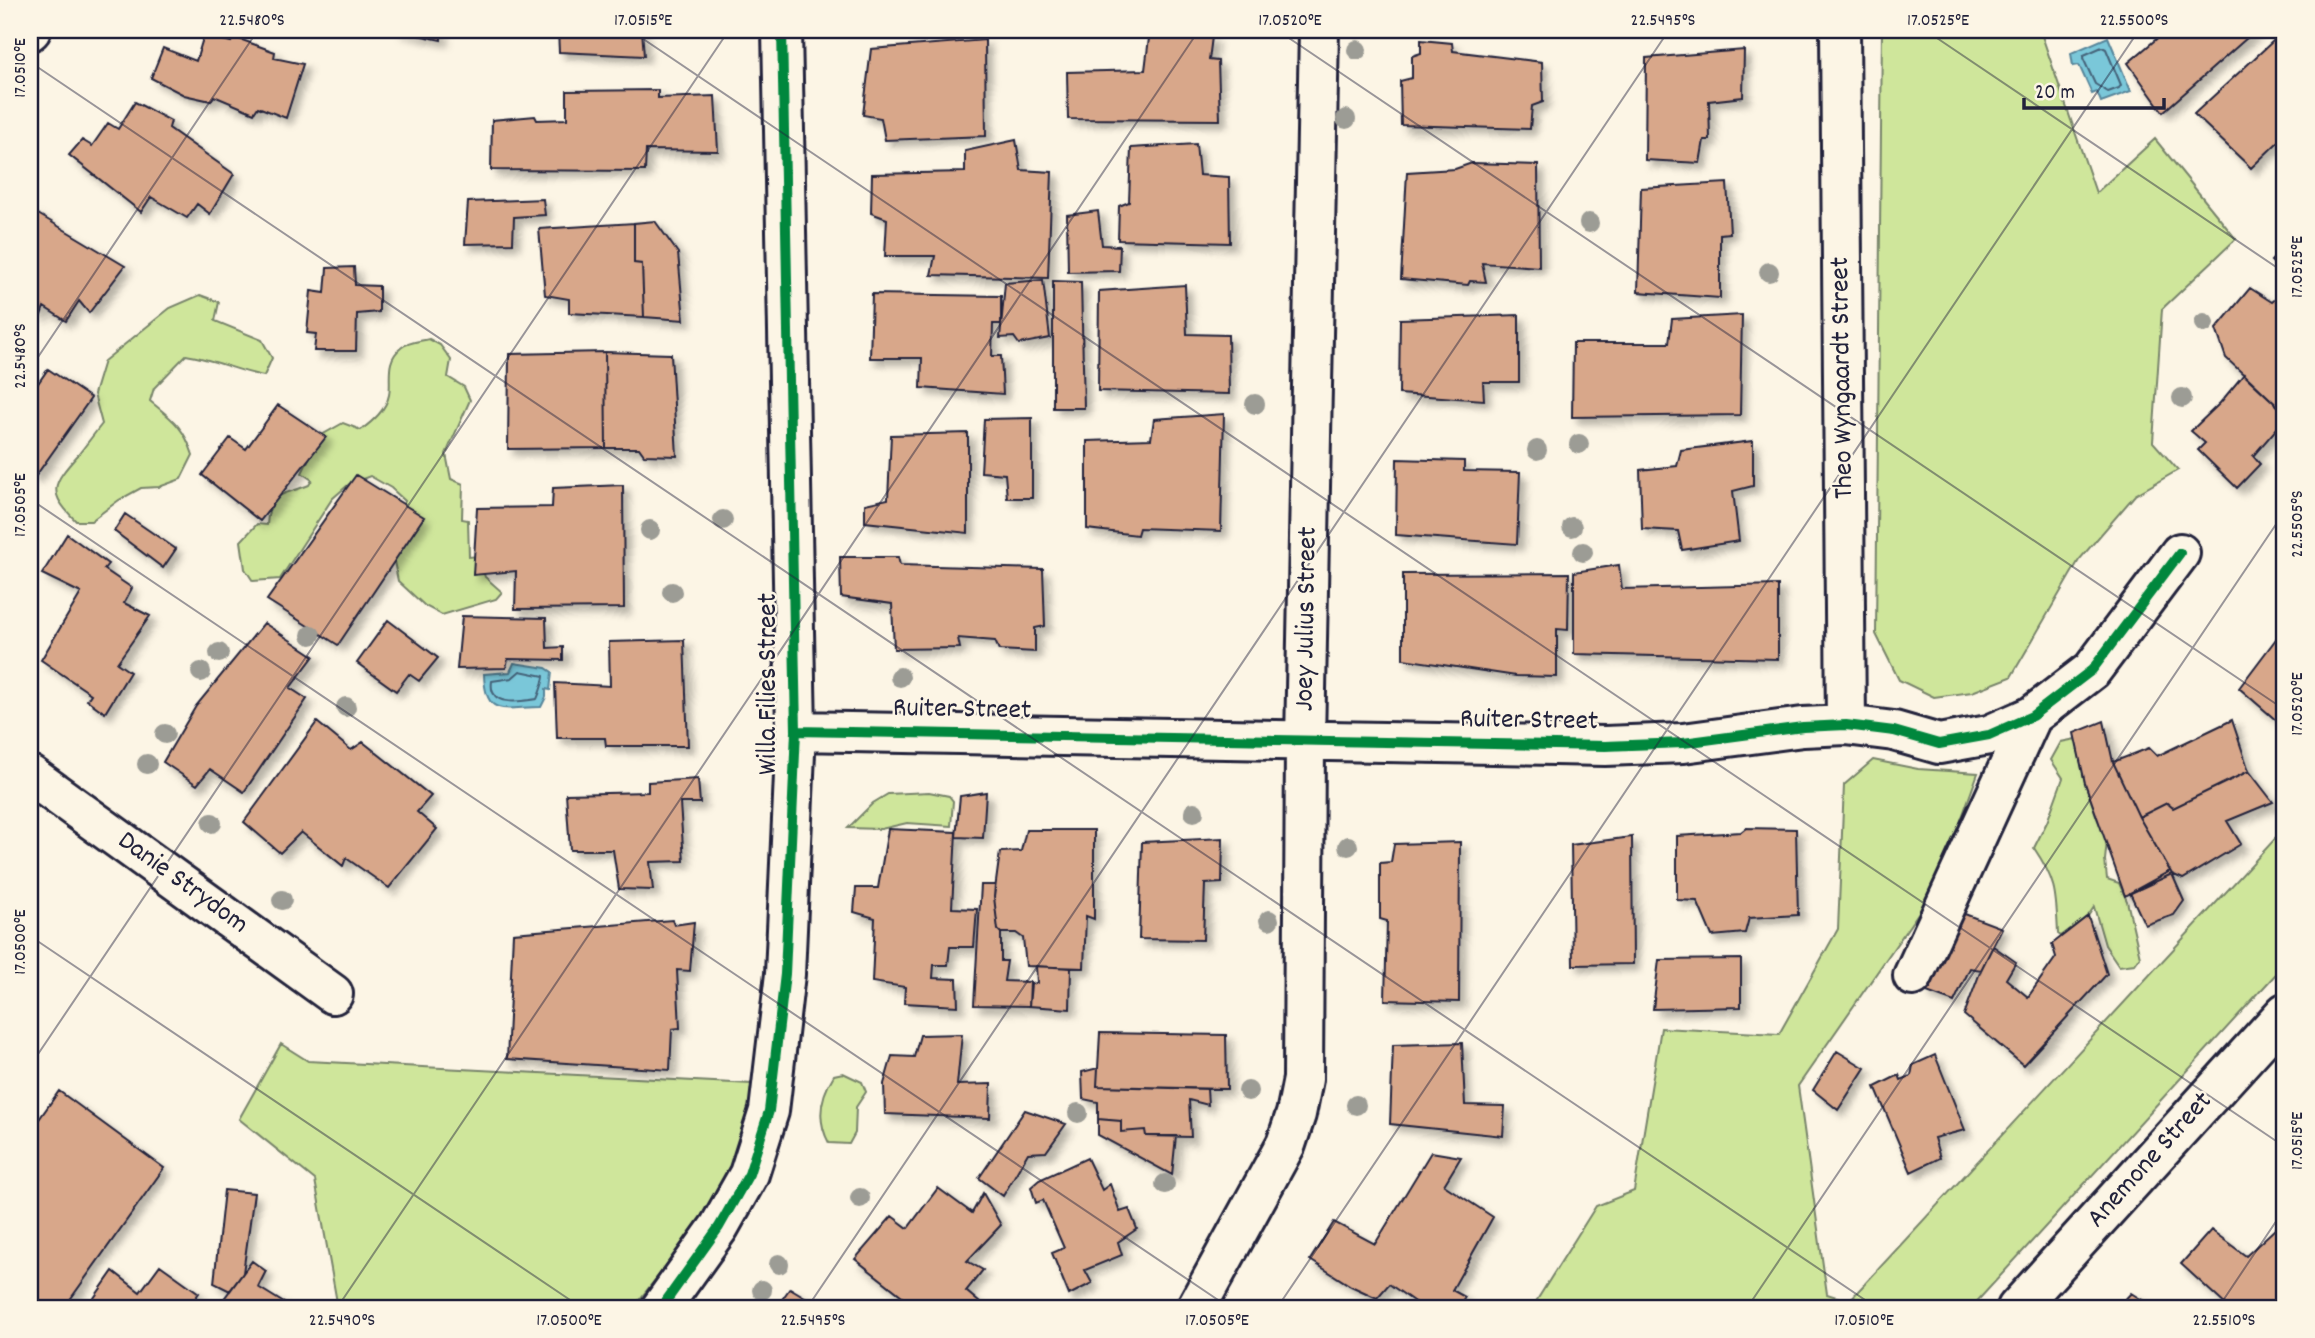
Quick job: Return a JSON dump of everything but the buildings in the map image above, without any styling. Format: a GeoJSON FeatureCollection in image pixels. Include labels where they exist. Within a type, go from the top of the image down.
{"type":"FeatureCollection","features":[{"type":"Feature","properties":{"kind":"street","name":"Willa Filies Street"},"geometry":{"type":"LineString","coordinates":[[661,1308],[719,1227],[749,1174],[769,1111],[785,974],[796,731],[782,30]]}},
{"type":"Feature","properties":{"kind":"street","name":"Joey Julius Street"},"geometry":{"type":"LineString","coordinates":[[1196,1308],[1286,1144],[1303,1080],[1305,741],[1319,30]]}},
{"type":"Feature","properties":{"kind":"street","name":"Theo Wyngaardt Street"},"geometry":{"type":"LineString","coordinates":[[1840,30],[1846,725]]}},
{"type":"Feature","properties":{"kind":"street","name":"Ruiter Street"},"geometry":{"type":"LineString","coordinates":[[796,731],[1605,746],[1683,743],[1804,727],[1846,725],[1894,731],[1939,744],[1989,735],[2032,716],[2092,670],[2180,553]]}},
{"type":"Feature","properties":{"kind":"street"},"geometry":{"type":"LineString","coordinates":[[1913,976],[2032,716]]}},
{"type":"Feature","properties":{"kind":"street","name":"Danie Strydom"},"geometry":{"type":"LineString","coordinates":[[30,775],[333,994]]}},
{"type":"Feature","properties":{"kind":"street","name":"Anemone Street"},"geometry":{"type":"LineString","coordinates":[[2017,1308],[2285,1013]]}},
{"type":"Feature","properties":{"kind":"green space"},"geometry":{"type":"Polygon","coordinates":[[[1882,30],[2040,30],[2096,193],[2155,139],[2236,239],[2162,309],[2153,442],[2178,470],[2135,495],[2079,560],[2011,677],[1972,692],[1934,697],[1899,680],[1876,634],[1882,30]]]}},
{"type":"Feature","properties":{"kind":"green space"},"geometry":{"type":"Polygon","coordinates":[[[200,295],[219,302],[215,321],[262,340],[272,358],[264,376],[186,355],[154,388],[150,401],[176,424],[186,437],[193,455],[181,479],[159,487],[141,488],[119,500],[91,521],[76,521],[60,503],[56,488],[63,473],[102,424],[94,394],[104,361],[170,308],[200,295]]]}},
{"type":"Feature","properties":{"kind":"green space"},"geometry":{"type":"Polygon","coordinates":[[[429,339],[440,345],[451,360],[448,377],[464,387],[470,400],[446,454],[451,479],[463,484],[462,519],[468,520],[469,557],[478,556],[485,577],[502,592],[496,599],[442,615],[425,606],[398,581],[389,537],[395,516],[405,501],[391,488],[370,476],[349,484],[332,499],[280,579],[253,581],[245,569],[241,541],[257,524],[267,525],[274,500],[309,485],[312,480],[302,473],[320,436],[343,423],[361,430],[378,415],[387,400],[391,364],[396,352],[408,344],[429,339]]]}},
{"type":"Feature","properties":{"kind":"green space"},"geometry":{"type":"Polygon","coordinates":[[[2076,739],[2085,783],[2107,841],[2107,879],[2119,883],[2127,901],[2140,957],[2135,964],[2119,966],[2105,945],[2094,907],[2088,916],[2061,936],[2058,934],[2054,889],[2034,848],[2063,778],[2051,760],[2061,742],[2076,739]]]}},
{"type":"Feature","properties":{"kind":"green space"},"geometry":{"type":"Polygon","coordinates":[[[1873,760],[1918,769],[1978,773],[1937,886],[1798,1086],[1827,1294],[1849,1301],[2285,828],[2285,964],[1971,1308],[1532,1308],[1596,1206],[1634,1191],[1661,1028],[1779,1034],[1838,929],[1844,785],[1873,760]]]}},
{"type":"Feature","properties":{"kind":"green space"},"geometry":{"type":"Polygon","coordinates":[[[929,792],[949,796],[953,801],[951,826],[907,823],[881,829],[848,828],[873,803],[888,794],[929,792]]]}},
{"type":"Feature","properties":{"kind":"green space"},"geometry":{"type":"Polygon","coordinates":[[[281,1044],[308,1061],[752,1084],[749,1114],[737,1156],[726,1179],[697,1224],[633,1308],[338,1308],[315,1180],[239,1119],[281,1044]]]}},
{"type":"Feature","properties":{"kind":"green space"},"geometry":{"type":"Polygon","coordinates":[[[843,1073],[862,1082],[866,1092],[856,1107],[855,1133],[849,1144],[829,1143],[822,1125],[821,1108],[825,1092],[834,1075],[843,1073]]]}},
{"type":"Feature","properties":{"kind":"water"},"geometry":{"type":"Polygon","coordinates":[[[2108,37],[2131,91],[2101,102],[2097,92],[2092,94],[2079,65],[2073,66],[2071,53],[2108,37]]]}},
{"type":"Feature","properties":{"kind":"water"},"geometry":{"type":"Polygon","coordinates":[[[514,663],[546,668],[552,672],[550,690],[546,689],[546,697],[541,707],[499,707],[488,698],[484,674],[510,672],[514,663]]]}},
{"type":"Feature","properties":{"kind":"cycle path"},"geometry":{"type":"LineString","coordinates":[[661,1308],[719,1227],[749,1174],[769,1111],[785,974],[796,731],[782,30]]}},
{"type":"Feature","properties":{"kind":"cycle path"},"geometry":{"type":"LineString","coordinates":[[796,731],[1605,746],[1683,743],[1803,727],[1846,725],[1894,731],[1939,744],[1989,735],[2032,716],[2092,670],[2180,553]]}}]}
